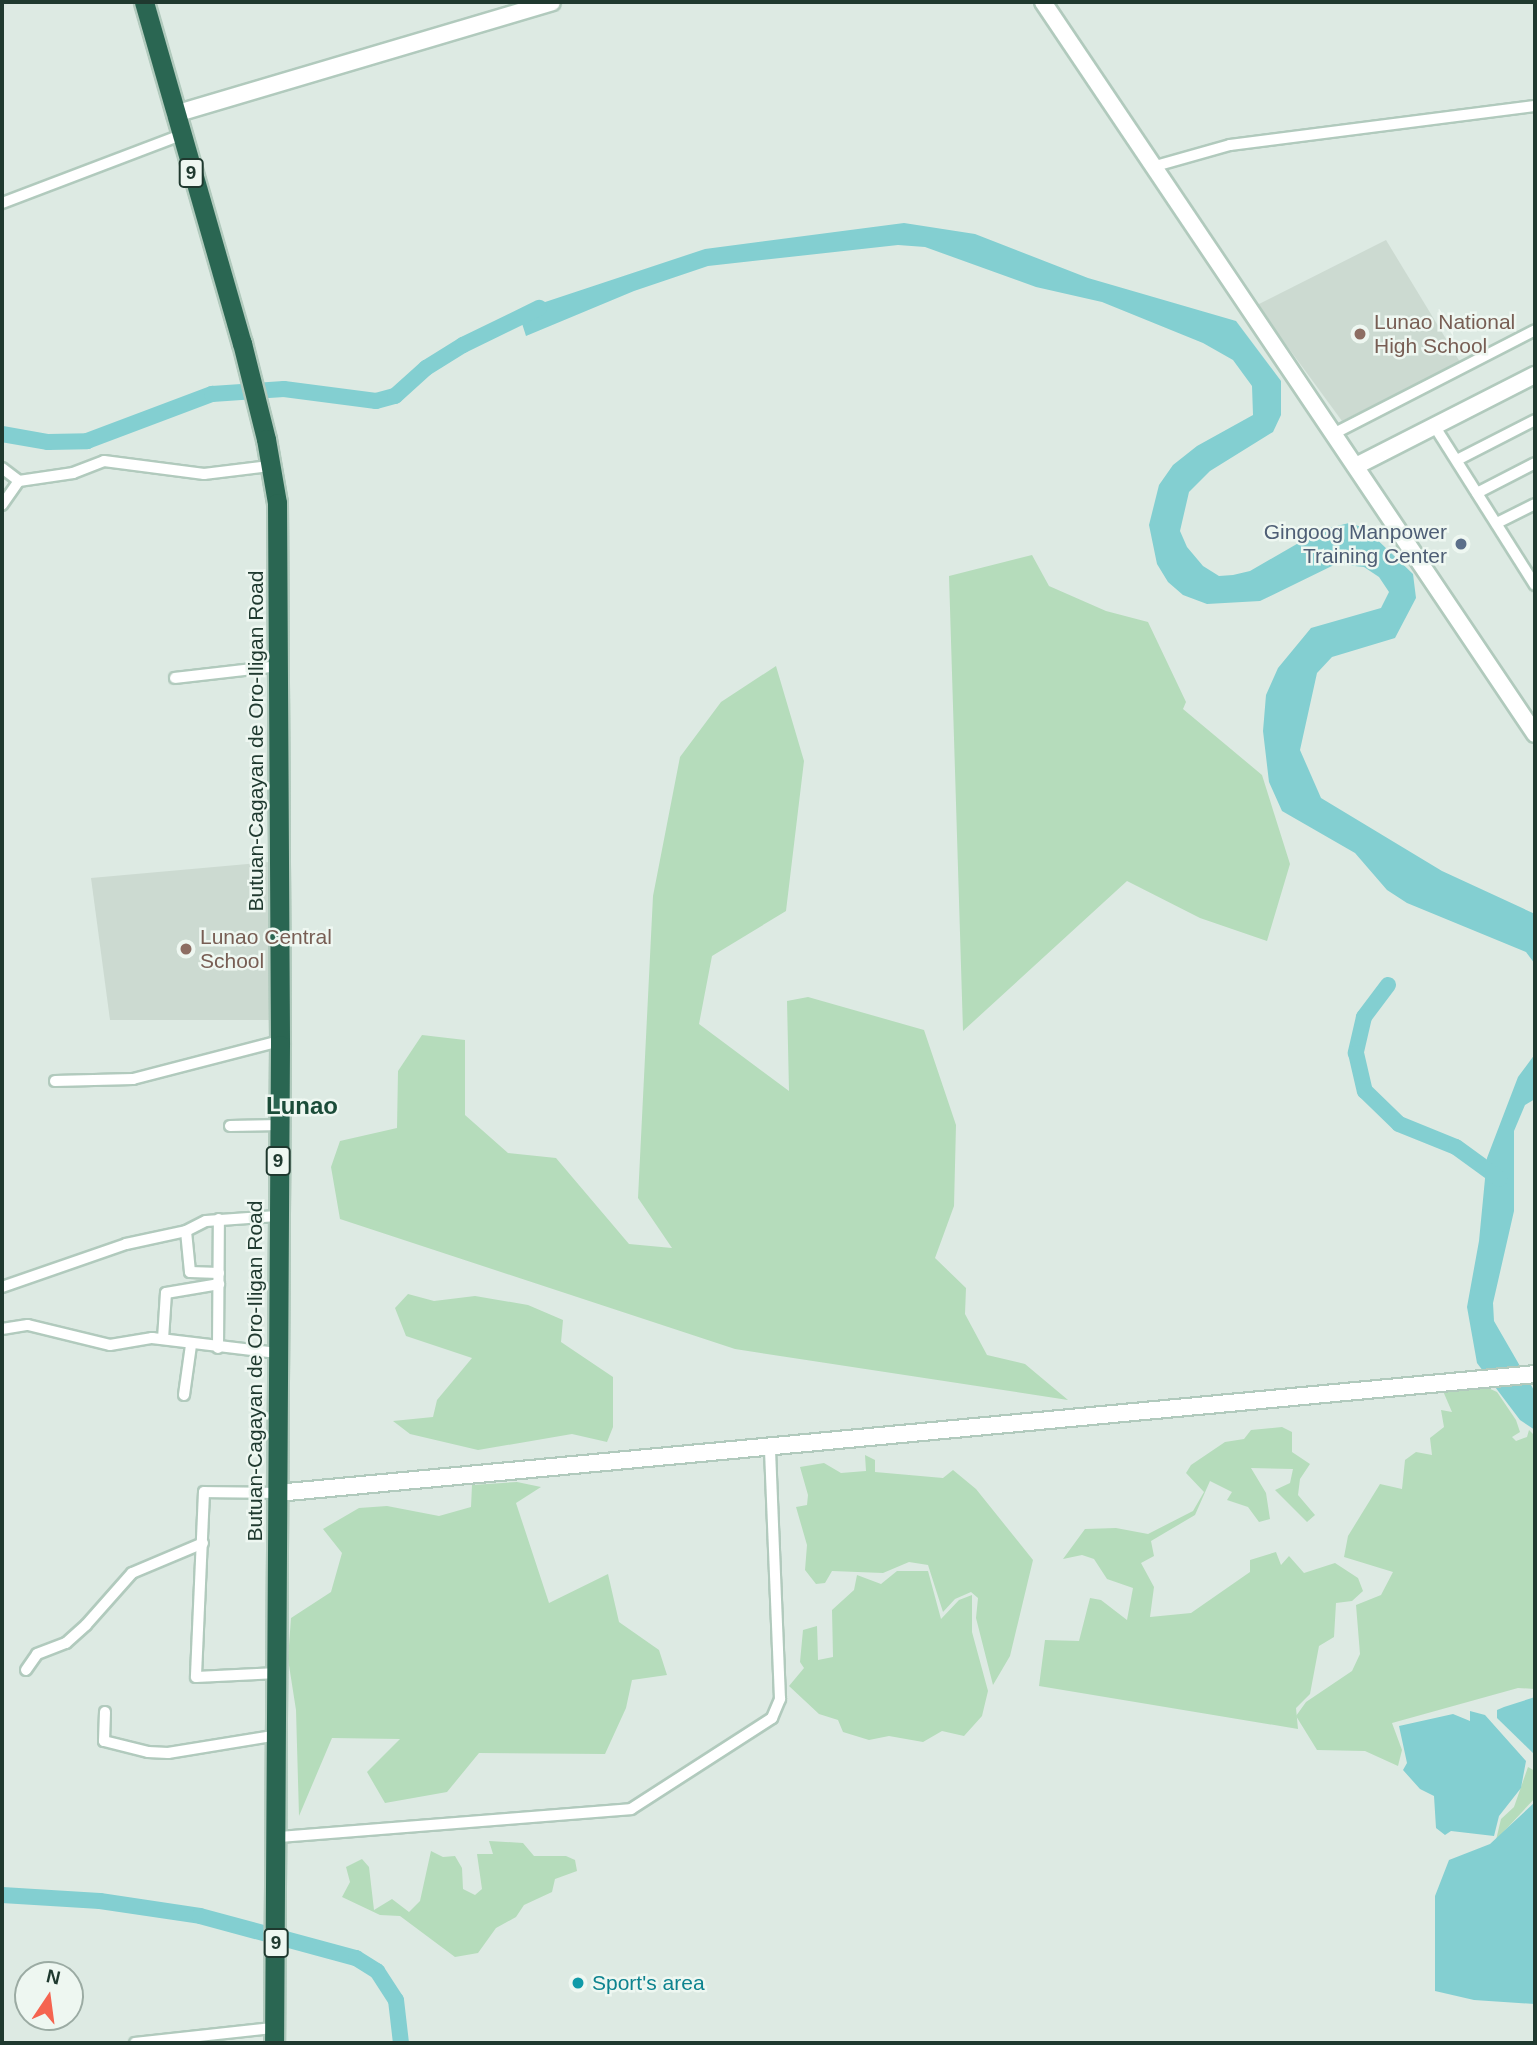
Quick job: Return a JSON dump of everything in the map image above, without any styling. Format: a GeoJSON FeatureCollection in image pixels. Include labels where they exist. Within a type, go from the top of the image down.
{"type":"FeatureCollection","features":[{"type":"Feature","properties":{"kind":"highway","name":"Butuan-Cagayan de Oro-Iligan Road"},"geometry":{"type":"LineString","coordinates":[[144,2],[242,343],[266,439],[278,528],[278,1884],[274,2036]]}},
{"type":"Feature","properties":{"kind":"street"},"geometry":{"type":"LineString","coordinates":[[175,114],[552,2]]}},
{"type":"Feature","properties":{"kind":"street"},"geometry":{"type":"LineString","coordinates":[[1043,2],[1152,167],[1358,466],[1535,734]]}},
{"type":"Feature","properties":{"kind":"street"},"geometry":{"type":"LineString","coordinates":[[1152,167],[1230,145],[1535,106]]}},
{"type":"Feature","properties":{"kind":"street"},"geometry":{"type":"LineString","coordinates":[[2,203],[181,135]]}},
{"type":"Feature","properties":{"kind":"street"},"geometry":{"type":"LineString","coordinates":[[1335,433],[1535,330]]}},
{"type":"Feature","properties":{"kind":"street"},"geometry":{"type":"LineString","coordinates":[[1358,466],[1535,375]]}},
{"type":"Feature","properties":{"kind":"street"},"geometry":{"type":"LineString","coordinates":[[1457,460],[1535,420]]}},
{"type":"Feature","properties":{"kind":"street"},"geometry":{"type":"LineString","coordinates":[[1435,427],[1535,585]]}},
{"type":"Feature","properties":{"kind":"street"},"geometry":{"type":"LineString","coordinates":[[2,468],[19,481],[73,474],[111,461],[204,474],[270,466]]}},
{"type":"Feature","properties":{"kind":"street"},"geometry":{"type":"LineString","coordinates":[[1478,493],[1535,463]]}},
{"type":"Feature","properties":{"kind":"street"},"geometry":{"type":"LineString","coordinates":[[2,505],[19,481]]}},
{"type":"Feature","properties":{"kind":"street"},"geometry":{"type":"LineString","coordinates":[[1497,523],[1532,506],[1535,518]]}},
{"type":"Feature","properties":{"kind":"street"},"geometry":{"type":"LineString","coordinates":[[175,678],[278,666]]}},
{"type":"Feature","properties":{"kind":"street"},"geometry":{"type":"LineString","coordinates":[[55,1081],[133,1079],[280,1041]]}},
{"type":"Feature","properties":{"kind":"street"},"geometry":{"type":"LineString","coordinates":[[230,1126],[280,1125]]}},
{"type":"Feature","properties":{"kind":"street"},"geometry":{"type":"LineString","coordinates":[[2,1287],[126,1244],[186,1231],[219,1219],[277,1216]]}},
{"type":"Feature","properties":{"kind":"street"},"geometry":{"type":"LineString","coordinates":[[218,1348],[219,1219]]}},
{"type":"Feature","properties":{"kind":"street"},"geometry":{"type":"LineString","coordinates":[[186,1231],[190,1272],[219,1278]]}},
{"type":"Feature","properties":{"kind":"street"},"geometry":{"type":"LineString","coordinates":[[163,1339],[166,1293],[219,1278]]}},
{"type":"Feature","properties":{"kind":"street"},"geometry":{"type":"LineString","coordinates":[[2,1329],[28,1325],[110,1345],[163,1339],[191,1345],[277,1353]]}},
{"type":"Feature","properties":{"kind":"street"},"geometry":{"type":"LineString","coordinates":[[184,1395],[191,1345]]}},
{"type":"Feature","properties":{"kind":"street"},"geometry":{"type":"LineString","coordinates":[[278,1673],[197,1678],[206,1491],[277,1493],[1533,1374]]}},
{"type":"Feature","properties":{"kind":"street"},"geometry":{"type":"LineString","coordinates":[[278,1837],[631,1810],[772,1718],[780,1699],[770,1446]]}},
{"type":"Feature","properties":{"kind":"street"},"geometry":{"type":"LineString","coordinates":[[26,1671],[37,1654],[66,1643],[86,1625],[132,1573],[203,1543]]}},
{"type":"Feature","properties":{"kind":"street"},"geometry":{"type":"LineString","coordinates":[[105,1712],[104,1741],[148,1752],[278,1735]]}},
{"type":"Feature","properties":{"kind":"street"},"geometry":{"type":"LineString","coordinates":[[135,2043],[274,2036]]}},
{"type":"Feature","properties":{"kind":"shaded area","name":"Lunao National High School"},"geometry":{"type":"Polygon","coordinates":[[[1386,240],[1460,362],[1342,421],[1257,305],[1386,240]]]}},
{"type":"Feature","properties":{"kind":"shaded area","name":"Lunao Central School"},"geometry":{"type":"Polygon","coordinates":[[[269,862],[274,1020],[110,1020],[91,878],[269,862]]]}},
{"type":"Feature","properties":{"kind":"green space"},"geometry":{"type":"Polygon","coordinates":[[[1032,555],[1049,586],[1106,611],[1148,622],[1186,702],[1183,709],[1262,775],[1290,864],[1267,941],[1200,918],[1127,881],[963,1031],[949,576],[1032,555]]]}},
{"type":"Feature","properties":{"kind":"green space"},"geometry":{"type":"Polygon","coordinates":[[[776,666],[804,761],[786,911],[712,956],[699,1024],[789,1091],[787,1001],[808,997],[924,1030],[956,1125],[954,1206],[935,1258],[966,1288],[965,1314],[987,1355],[1025,1364],[1068,1400],[735,1349],[340,1219],[331,1167],[340,1141],[397,1128],[398,1071],[422,1035],[465,1040],[465,1115],[508,1153],[556,1158],[629,1244],[672,1248],[638,1198],[653,896],[680,757],[721,702],[776,666]]]}},
{"type":"Feature","properties":{"kind":"green space"},"geometry":{"type":"Polygon","coordinates":[[[408,1294],[434,1301],[475,1296],[528,1305],[563,1320],[561,1342],[613,1377],[613,1427],[607,1442],[572,1434],[478,1450],[410,1434],[393,1421],[433,1417],[437,1400],[472,1358],[406,1336],[395,1308],[408,1294]]]}},
{"type":"Feature","properties":{"kind":"green space"},"geometry":{"type":"Polygon","coordinates":[[[1486,1387],[1497,1392],[1516,1420],[1520,1432],[1512,1437],[1516,1441],[1527,1437],[1529,1430],[1535,1436],[1535,1689],[1518,1688],[1392,1723],[1402,1750],[1398,1766],[1365,1751],[1317,1750],[1296,1716],[1306,1702],[1352,1671],[1360,1654],[1356,1605],[1381,1595],[1393,1572],[1344,1557],[1348,1536],[1380,1484],[1402,1489],[1405,1460],[1416,1452],[1432,1455],[1430,1438],[1444,1427],[1441,1410],[1452,1412],[1443,1391],[1486,1387]]]}},
{"type":"Feature","properties":{"kind":"green space"},"geometry":{"type":"Polygon","coordinates":[[[1282,1427],[1292,1432],[1292,1452],[1310,1464],[1300,1479],[1298,1495],[1315,1515],[1307,1522],[1275,1490],[1290,1483],[1293,1469],[1251,1468],[1266,1493],[1270,1519],[1259,1522],[1248,1507],[1227,1500],[1232,1492],[1210,1481],[1195,1515],[1151,1541],[1154,1556],[1141,1563],[1154,1587],[1150,1617],[1191,1613],[1250,1572],[1250,1560],[1276,1552],[1281,1565],[1289,1556],[1304,1573],[1335,1563],[1358,1578],[1363,1591],[1352,1601],[1336,1603],[1334,1637],[1319,1646],[1310,1694],[1296,1708],[1298,1729],[1039,1686],[1045,1640],[1079,1641],[1090,1598],[1101,1600],[1127,1620],[1133,1588],[1107,1579],[1094,1559],[1082,1555],[1063,1559],[1085,1529],[1116,1528],[1148,1534],[1193,1511],[1204,1492],[1186,1473],[1191,1465],[1225,1442],[1244,1439],[1251,1430],[1282,1427]]]}},
{"type":"Feature","properties":{"kind":"green space"},"geometry":{"type":"Polygon","coordinates":[[[865,1455],[875,1460],[875,1472],[943,1478],[953,1470],[976,1489],[1033,1560],[1010,1656],[993,1685],[976,1618],[978,1598],[971,1592],[955,1599],[943,1612],[928,1565],[909,1562],[883,1573],[832,1571],[825,1583],[816,1584],[805,1570],[807,1545],[796,1507],[807,1505],[808,1495],[800,1467],[824,1463],[841,1473],[866,1471],[865,1455]]]}},
{"type":"Feature","properties":{"kind":"green space"},"geometry":{"type":"Polygon","coordinates":[[[517,1482],[541,1487],[516,1503],[549,1603],[608,1574],[619,1622],[659,1650],[667,1675],[632,1680],[626,1708],[605,1754],[479,1753],[447,1792],[385,1803],[367,1772],[400,1739],[332,1738],[299,1816],[296,1710],[288,1659],[291,1618],[331,1592],[342,1553],[323,1529],[359,1508],[387,1506],[439,1516],[471,1507],[472,1485],[517,1482]]]}},
{"type":"Feature","properties":{"kind":"green space"},"geometry":{"type":"Polygon","coordinates":[[[897,1571],[928,1571],[941,1619],[959,1600],[972,1595],[972,1632],[988,1691],[982,1716],[964,1736],[942,1731],[923,1742],[889,1736],[869,1740],[843,1732],[838,1720],[819,1714],[789,1686],[804,1668],[800,1662],[803,1630],[817,1626],[818,1660],[833,1657],[832,1610],[854,1590],[857,1575],[881,1584],[897,1571]]]}},
{"type":"Feature","properties":{"kind":"green space"},"geometry":{"type":"Polygon","coordinates":[[[1528,1767],[1535,1771],[1535,1798],[1496,1840],[1501,1819],[1514,1807],[1528,1767]]]}},
{"type":"Feature","properties":{"kind":"green space"},"geometry":{"type":"Polygon","coordinates":[[[489,1841],[523,1843],[534,1856],[566,1856],[575,1860],[577,1871],[555,1879],[552,1892],[524,1905],[516,1917],[496,1928],[478,1953],[455,1957],[400,1916],[380,1915],[342,1897],[350,1882],[346,1867],[362,1859],[369,1867],[374,1910],[392,1899],[409,1912],[420,1901],[431,1851],[443,1857],[455,1856],[462,1868],[463,1889],[475,1895],[482,1889],[477,1854],[493,1854],[489,1841]]]}},
{"type":"Feature","properties":{"kind":"water"},"geometry":{"type":"Polygon","coordinates":[[[904,223],[975,234],[1088,278],[1236,321],[1281,381],[1281,415],[1273,432],[1210,471],[1189,492],[1180,531],[1187,547],[1203,566],[1219,576],[1233,575],[1250,571],[1321,530],[1349,523],[1365,528],[1413,574],[1416,598],[1395,638],[1332,657],[1317,673],[1300,750],[1321,798],[1442,871],[1535,914],[1535,964],[1526,952],[1407,903],[1387,890],[1355,853],[1282,811],[1269,782],[1263,731],[1266,695],[1278,668],[1311,628],[1381,608],[1389,592],[1379,577],[1364,567],[1336,564],[1260,601],[1207,604],[1183,595],[1168,582],[1157,564],[1149,525],[1159,485],[1173,465],[1197,446],[1253,415],[1252,386],[1233,360],[1203,343],[1102,302],[1036,287],[925,247],[898,245],[708,266],[634,291],[526,336],[518,311],[705,249],[904,223]]]}},
{"type":"Feature","properties":{"kind":"water"},"geometry":{"type":"Polygon","coordinates":[[[1535,1054],[1535,1099],[1525,1105],[1514,1131],[1514,1211],[1493,1303],[1494,1321],[1535,1392],[1535,1430],[1520,1420],[1477,1363],[1467,1307],[1479,1241],[1487,1158],[1518,1077],[1535,1054]]]}},
{"type":"Feature","properties":{"kind":"water"},"geometry":{"type":"Polygon","coordinates":[[[1535,1697],[1535,1755],[1497,1718],[1497,1710],[1535,1697]]]}},
{"type":"Feature","properties":{"kind":"water"},"geometry":{"type":"Polygon","coordinates":[[[1470,1711],[1485,1715],[1526,1761],[1521,1788],[1499,1816],[1494,1836],[1451,1831],[1445,1835],[1436,1828],[1434,1796],[1420,1789],[1403,1770],[1407,1763],[1399,1726],[1453,1714],[1470,1721],[1470,1711]]]}},
{"type":"Feature","properties":{"kind":"water"},"geometry":{"type":"Polygon","coordinates":[[[1535,1802],[1535,2004],[1474,2000],[1435,1991],[1435,1896],[1449,1860],[1490,1844],[1535,1802]]]}},
{"type":"Feature","properties":{"kind":"waterway"},"geometry":{"type":"LineString","coordinates":[[2,434],[48,442],[87,441],[212,394],[284,389],[376,401],[395,396],[426,368],[463,345],[539,308]]}},
{"type":"Feature","properties":{"kind":"waterway"},"geometry":{"type":"LineString","coordinates":[[1388,985],[1364,1017],[1356,1053],[1365,1091],[1399,1124],[1456,1147],[1500,1179]]}},
{"type":"Feature","properties":{"kind":"waterway"},"geometry":{"type":"LineString","coordinates":[[2,1895],[100,1901],[200,1916],[356,1958],[377,1971],[396,2000],[401,2043]]}},
{"type":"Feature","properties":{"kind":"place","name":"Lunao National High School"},"geometry":{"type":"Point","coordinates":[1360,334]}},
{"type":"Feature","properties":{"kind":"place","name":"Gingoog Manpower Training Center"},"geometry":{"type":"Point","coordinates":[1461,544]}},
{"type":"Feature","properties":{"kind":"place","name":"Lunao Central School"},"geometry":{"type":"Point","coordinates":[186,949]}},
{"type":"Feature","properties":{"kind":"place","name":"Sport's area"},"geometry":{"type":"Point","coordinates":[578,1983]}},
{"type":"Feature","properties":{"kind":"district","name":"Lunao"},"geometry":{"type":"Point","coordinates":[302,1106]}}]}
